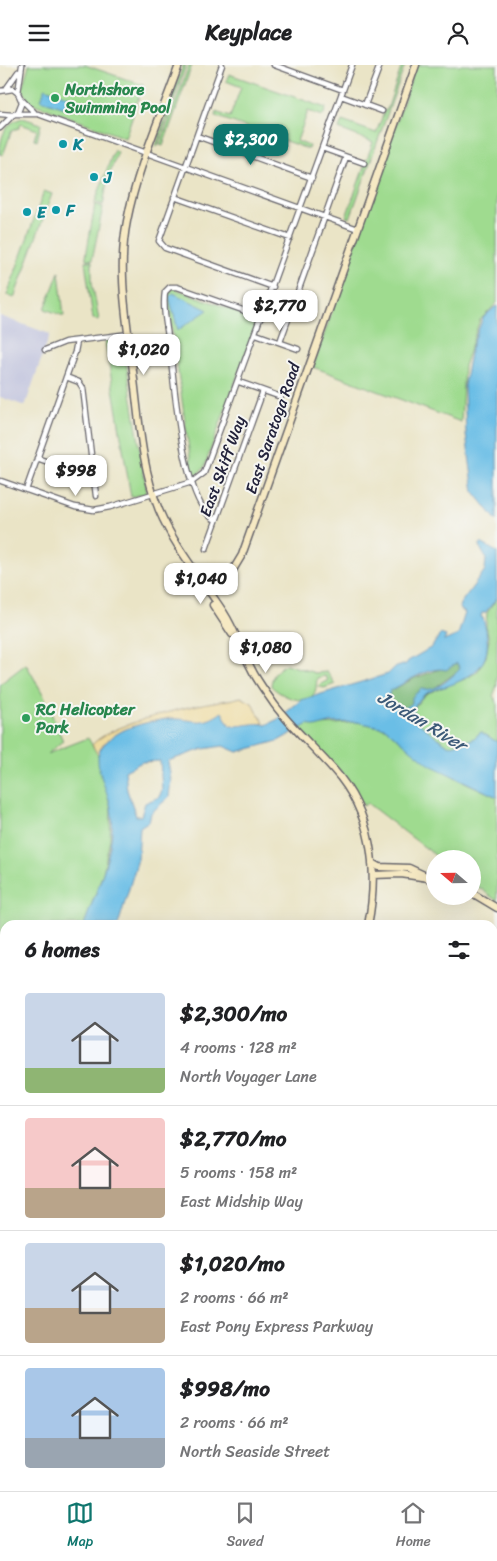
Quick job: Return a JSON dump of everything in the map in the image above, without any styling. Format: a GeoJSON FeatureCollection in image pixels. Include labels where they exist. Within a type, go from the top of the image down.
{"type":"FeatureCollection","features":[{"type":"Feature","properties":{"kind":"main road"},"geometry":{"type":"LineString","coordinates":[[179,65],[131,201],[123,243],[122,278],[143,454],[153,493],[166,525],[196,581],[239,643]]}},
{"type":"Feature","properties":{"kind":"main road","name":"East Saratoga Road"},"geometry":{"type":"LineString","coordinates":[[210,593],[230,575],[242,555],[416,65]]}},
{"type":"Feature","properties":{"kind":"main road"},"geometry":{"type":"LineString","coordinates":[[183,555],[232,627],[252,671],[281,712],[297,733],[334,769],[350,791],[368,832],[373,875],[368,920]]}},
{"type":"Feature","properties":{"kind":"main road"},"geometry":{"type":"LineString","coordinates":[[372,863],[381,868],[409,868],[426,876]]}},
{"type":"Feature","properties":{"kind":"main road"},"geometry":{"type":"LineString","coordinates":[[373,875],[401,874],[426,878]]}},
{"type":"Feature","properties":{"kind":"main road"},"geometry":{"type":"LineString","coordinates":[[481,898],[497,908]]}},
{"type":"Feature","properties":{"kind":"street"},"geometry":{"type":"LineString","coordinates":[[222,65],[159,239],[160,244],[165,248],[273,287]]}},
{"type":"Feature","properties":{"kind":"street"},"geometry":{"type":"LineString","coordinates":[[274,65],[343,90]]}},
{"type":"Feature","properties":{"kind":"street"},"geometry":{"type":"LineString","coordinates":[[1,481],[88,509],[110,507],[199,479],[207,469],[352,65]]}},
{"type":"Feature","properties":{"kind":"street"},"geometry":{"type":"LineString","coordinates":[[365,105],[380,65]]}},
{"type":"Feature","properties":{"kind":"street"},"geometry":{"type":"LineString","coordinates":[[6,89],[21,66]]}},
{"type":"Feature","properties":{"kind":"street"},"geometry":{"type":"LineString","coordinates":[[18,93],[21,66]]}},
{"type":"Feature","properties":{"kind":"street"},"geometry":{"type":"LineString","coordinates":[[0,91],[6,89],[18,93],[38,113],[358,229]]}},
{"type":"Feature","properties":{"kind":"street"},"geometry":{"type":"LineString","coordinates":[[341,96],[382,111]]}},
{"type":"Feature","properties":{"kind":"street"},"geometry":{"type":"LineString","coordinates":[[0,128],[20,109],[22,99]]}},
{"type":"Feature","properties":{"kind":"street"},"geometry":{"type":"LineString","coordinates":[[0,113],[15,115],[38,113]]}},
{"type":"Feature","properties":{"kind":"street"},"geometry":{"type":"LineString","coordinates":[[197,136],[312,177]]}},
{"type":"Feature","properties":{"kind":"street"},"geometry":{"type":"LineString","coordinates":[[322,148],[364,163]]}},
{"type":"Feature","properties":{"kind":"street"},"geometry":{"type":"LineString","coordinates":[[280,342],[346,157]]}},
{"type":"Feature","properties":{"kind":"street"},"geometry":{"type":"LineString","coordinates":[[174,197],[290,238]]}},
{"type":"Feature","properties":{"kind":"street"},"geometry":{"type":"LineString","coordinates":[[216,520],[207,515],[192,482],[186,461],[177,410],[164,297],[168,288],[177,287],[262,317]]}},
{"type":"Feature","properties":{"kind":"street"},"geometry":{"type":"LineString","coordinates":[[45,350],[77,341],[128,334]]}},
{"type":"Feature","properties":{"kind":"street"},"geometry":{"type":"LineString","coordinates":[[256,334],[298,349]]}},
{"type":"Feature","properties":{"kind":"street"},"geometry":{"type":"LineString","coordinates":[[26,490],[76,349],[77,341]]}},
{"type":"Feature","properties":{"kind":"street"},"geometry":{"type":"LineString","coordinates":[[66,377],[79,382],[82,387],[96,496]]}},
{"type":"Feature","properties":{"kind":"street"},"geometry":{"type":"LineString","coordinates":[[239,382],[281,397]]}},
{"type":"Feature","properties":{"kind":"street","name":"East Skiff Way"},"geometry":{"type":"LineString","coordinates":[[206,549],[263,391]]}},
{"type":"Feature","properties":{"kind":"street"},"geometry":{"type":"LineString","coordinates":[[38,458],[78,473],[93,473]]}},
{"type":"Feature","properties":{"kind":"shaded area"},"geometry":{"type":"Polygon","coordinates":[[[0,316],[50,334],[25,406],[0,397],[0,316]]]}},
{"type":"Feature","properties":{"kind":"green space"},"geometry":{"type":"Polygon","coordinates":[[[29,65],[85,65],[143,85],[125,138],[29,102],[22,88],[29,65]]]}},
{"type":"Feature","properties":{"kind":"green space"},"geometry":{"type":"Polygon","coordinates":[[[183,65],[186,65],[158,145],[155,148],[183,65]]]}},
{"type":"Feature","properties":{"kind":"green space"},"geometry":{"type":"Polygon","coordinates":[[[189,65],[192,65],[163,146],[160,145],[189,65]]]}},
{"type":"Feature","properties":{"kind":"green space"},"geometry":{"type":"Polygon","coordinates":[[[402,65],[405,65],[350,218],[346,217],[373,142],[339,129],[342,121],[376,133],[385,110],[387,110],[402,65]]]}},
{"type":"Feature","properties":{"kind":"green space"},"geometry":{"type":"Polygon","coordinates":[[[416,65],[497,65],[497,303],[480,320],[464,366],[461,422],[313,367],[416,65]]]}},
{"type":"Feature","properties":{"kind":"green space"},"geometry":{"type":"Polygon","coordinates":[[[229,74],[326,108],[323,116],[308,111],[297,141],[309,146],[308,149],[215,116],[216,112],[230,117],[241,87],[226,81],[229,74]]]}},
{"type":"Feature","properties":{"kind":"green space"},"geometry":{"type":"Polygon","coordinates":[[[23,118],[41,124],[37,141],[34,139],[37,130],[21,124],[19,128],[12,130],[3,155],[0,154],[1,142],[5,131],[12,123],[23,118]]]}},
{"type":"Feature","properties":{"kind":"green space"},"geometry":{"type":"Polygon","coordinates":[[[114,150],[118,152],[108,177],[103,205],[95,202],[114,150]]]}},
{"type":"Feature","properties":{"kind":"green space"},"geometry":{"type":"Polygon","coordinates":[[[44,191],[52,194],[14,298],[7,295],[44,191]]]}},
{"type":"Feature","properties":{"kind":"green space"},"geometry":{"type":"Polygon","coordinates":[[[95,204],[103,207],[92,260],[86,259],[86,256],[95,204]]]}},
{"type":"Feature","properties":{"kind":"green space"},"geometry":{"type":"Polygon","coordinates":[[[85,261],[92,261],[92,282],[99,320],[93,319],[85,261]]]}},
{"type":"Feature","properties":{"kind":"green space"},"geometry":{"type":"Polygon","coordinates":[[[59,272],[64,316],[45,309],[59,272]]]}},
{"type":"Feature","properties":{"kind":"green space"},"geometry":{"type":"Polygon","coordinates":[[[173,288],[258,319],[204,468],[193,478],[167,294],[173,288]]]}},
{"type":"Feature","properties":{"kind":"green space"},"geometry":{"type":"Polygon","coordinates":[[[122,337],[147,493],[131,497],[105,340],[122,337]]]}},
{"type":"Feature","properties":{"kind":"green space"},"geometry":{"type":"Polygon","coordinates":[[[497,598],[497,685],[493,696],[497,702],[497,742],[481,732],[473,739],[449,746],[417,722],[413,709],[425,694],[465,679],[477,672],[486,657],[489,639],[486,627],[487,613],[497,598]]]}},
{"type":"Feature","properties":{"kind":"green space"},"geometry":{"type":"Polygon","coordinates":[[[457,663],[461,669],[408,707],[402,709],[387,702],[390,691],[415,678],[457,663]]]}},
{"type":"Feature","properties":{"kind":"green space"},"geometry":{"type":"Polygon","coordinates":[[[26,664],[43,694],[63,741],[47,754],[88,738],[98,755],[111,809],[110,839],[103,873],[86,920],[0,920],[0,684],[26,664]]]}},
{"type":"Feature","properties":{"kind":"green space"},"geometry":{"type":"Polygon","coordinates":[[[286,664],[315,673],[327,672],[335,684],[324,688],[318,686],[328,680],[325,676],[317,678],[315,691],[311,697],[301,700],[289,697],[271,686],[275,673],[286,664]]]}},
{"type":"Feature","properties":{"kind":"green space"},"geometry":{"type":"Polygon","coordinates":[[[357,722],[385,728],[405,744],[458,779],[497,797],[497,901],[481,889],[481,850],[428,850],[367,803],[364,806],[340,771],[299,728],[308,723],[324,725],[357,722]]]}},
{"type":"Feature","properties":{"kind":"sand"},"geometry":{"type":"Polygon","coordinates":[[[241,697],[252,703],[264,723],[245,727],[230,726],[224,719],[213,719],[198,723],[170,718],[124,730],[103,744],[98,755],[92,745],[112,731],[144,719],[192,706],[241,697]]]}},
{"type":"Feature","properties":{"kind":"water","name":"Northshore Swimming Pool"},"geometry":{"type":"Polygon","coordinates":[[[45,88],[69,97],[65,108],[41,100],[45,88]]]}},
{"type":"Feature","properties":{"kind":"water"},"geometry":{"type":"Polygon","coordinates":[[[173,293],[208,310],[178,330],[169,297],[173,293]]]}},
{"type":"Feature","properties":{"kind":"water"},"geometry":{"type":"Polygon","coordinates":[[[497,305],[497,521],[474,492],[466,434],[464,385],[471,348],[483,318],[497,305]]]}},
{"type":"Feature","properties":{"kind":"water"},"geometry":{"type":"Polygon","coordinates":[[[481,543],[497,552],[497,598],[485,613],[482,613],[481,617],[483,618],[486,631],[487,643],[487,653],[484,661],[471,675],[461,681],[425,694],[413,709],[417,722],[449,746],[473,739],[481,732],[497,742],[497,797],[430,765],[385,728],[357,722],[330,723],[315,727],[308,724],[278,741],[237,752],[223,746],[203,749],[168,761],[171,780],[169,797],[151,813],[149,821],[140,827],[138,859],[120,920],[86,920],[105,868],[111,837],[111,808],[98,763],[99,752],[108,741],[124,730],[140,724],[171,719],[202,721],[208,720],[222,712],[230,726],[266,725],[278,719],[301,700],[388,674],[394,668],[406,664],[432,647],[440,634],[446,636],[444,641],[458,635],[465,613],[459,608],[460,604],[485,570],[486,558],[479,546],[481,543]],[[457,663],[446,670],[440,669],[425,672],[390,691],[387,701],[399,708],[409,706],[412,703],[412,697],[421,689],[437,687],[460,669],[457,663]],[[160,761],[142,762],[125,771],[127,790],[136,816],[141,816],[145,803],[159,797],[162,790],[160,761]]]}},
{"type":"Feature","properties":{"kind":"place","name":"Northshore Swimming Pool"},"geometry":{"type":"Point","coordinates":[55,98]}},
{"type":"Feature","properties":{"kind":"place","name":"K"},"geometry":{"type":"Point","coordinates":[63,144]}},
{"type":"Feature","properties":{"kind":"place","name":"J"},"geometry":{"type":"Point","coordinates":[94,177]}},
{"type":"Feature","properties":{"kind":"place","name":"F"},"geometry":{"type":"Point","coordinates":[56,210]}},
{"type":"Feature","properties":{"kind":"place","name":"E"},"geometry":{"type":"Point","coordinates":[27,212]}},
{"type":"Feature","properties":{"kind":"place","name":"RC Helicopter Park"},"geometry":{"type":"Point","coordinates":[26,718]}},
{"type":"Feature","properties":{"kind":"water label","name":"Jordan River"},"geometry":{"type":"Point","coordinates":[422,721]}}]}
